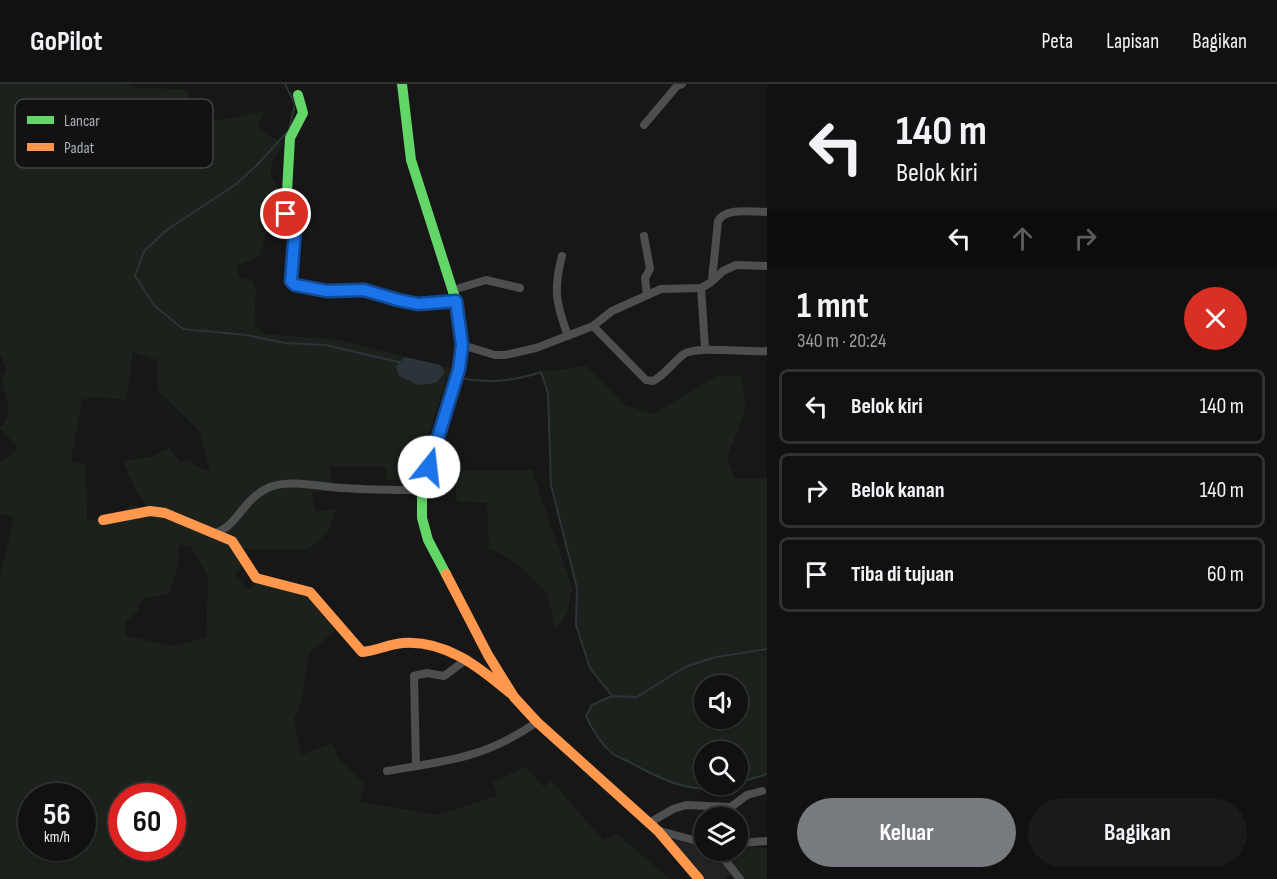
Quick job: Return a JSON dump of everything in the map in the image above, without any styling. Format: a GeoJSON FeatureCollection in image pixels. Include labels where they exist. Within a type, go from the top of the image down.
{"type":"FeatureCollection","features":[{"type":"Feature","properties":{"kind":"main road"},"geometry":{"type":"LineString","coordinates":[[402,84],[411,160],[455,295],[462,345],[459,369],[422,490],[422,518],[428,540],[488,655],[514,697]]}},
{"type":"Feature","properties":{"kind":"main road"},"geometry":{"type":"LineString","coordinates":[[298,95],[303,113],[290,138],[286,210],[295,230],[292,284],[327,291],[364,290],[418,304],[455,295]]}},
{"type":"Feature","properties":{"kind":"main road"},"geometry":{"type":"LineString","coordinates":[[103,520],[150,511],[165,513],[215,533],[232,542],[256,578],[310,592],[362,652],[394,644],[419,643],[445,648],[467,659],[514,697],[537,722],[658,831],[699,879]]}},
{"type":"Feature","properties":{"kind":"street"},"geometry":{"type":"LineString","coordinates":[[644,125],[677,86],[682,84]]}},
{"type":"Feature","properties":{"kind":"street"},"geometry":{"type":"LineString","coordinates":[[712,280],[718,221],[721,216],[728,213],[767,212]]}},
{"type":"Feature","properties":{"kind":"street"},"geometry":{"type":"LineString","coordinates":[[644,236],[650,269],[645,278],[647,295]]}},
{"type":"Feature","properties":{"kind":"street"},"geometry":{"type":"LineString","coordinates":[[562,255],[555,289],[556,305],[568,336]]}},
{"type":"Feature","properties":{"kind":"street"},"geometry":{"type":"LineString","coordinates":[[462,345],[482,352],[505,355],[536,348],[593,326],[612,311],[661,289],[701,288],[723,271],[736,265],[767,266]]}},
{"type":"Feature","properties":{"kind":"street"},"geometry":{"type":"LineString","coordinates":[[455,295],[486,280],[520,288]]}},
{"type":"Feature","properties":{"kind":"street"},"geometry":{"type":"LineString","coordinates":[[701,288],[705,348]]}},
{"type":"Feature","properties":{"kind":"street"},"geometry":{"type":"LineString","coordinates":[[593,326],[646,380],[656,380],[686,353],[705,348],[727,352],[767,351]]}},
{"type":"Feature","properties":{"kind":"street"},"geometry":{"type":"LineString","coordinates":[[215,533],[227,529],[254,496],[280,484],[344,489],[422,490]]}},
{"type":"Feature","properties":{"kind":"street"},"geometry":{"type":"LineString","coordinates":[[416,766],[414,676],[427,673],[444,676],[467,659]]}},
{"type":"Feature","properties":{"kind":"street"},"geometry":{"type":"LineString","coordinates":[[387,771],[460,758],[489,750],[515,737],[537,722]]}},
{"type":"Feature","properties":{"kind":"street"},"geometry":{"type":"LineString","coordinates":[[649,823],[686,805],[726,807],[735,805],[747,795],[762,791]]}},
{"type":"Feature","properties":{"kind":"street"},"geometry":{"type":"LineString","coordinates":[[658,831],[694,840]]}},
{"type":"Feature","properties":{"kind":"street"},"geometry":{"type":"LineString","coordinates":[[748,842],[767,841]]}},
{"type":"Feature","properties":{"kind":"street"},"geometry":{"type":"LineString","coordinates":[[726,861],[740,879]]}},
{"type":"Feature","properties":{"kind":"shaded area"},"geometry":{"type":"Polygon","coordinates":[[[0,84],[126,84],[138,88],[186,89],[190,99],[15,99],[15,168],[213,168],[213,121],[264,111],[258,127],[267,135],[283,143],[271,168],[272,179],[282,192],[260,256],[236,266],[240,278],[252,281],[256,290],[254,326],[265,334],[340,340],[451,368],[434,417],[418,479],[386,480],[386,467],[330,466],[331,491],[312,492],[315,511],[336,509],[328,532],[309,549],[239,549],[247,562],[235,574],[248,590],[265,576],[307,587],[340,626],[309,653],[302,697],[294,720],[301,755],[332,743],[340,761],[365,784],[360,802],[436,815],[497,796],[493,782],[526,767],[544,787],[551,780],[603,840],[617,834],[670,879],[0,879],[0,575],[14,517],[0,514],[0,463],[18,448],[0,428],[5,422],[8,411],[1,380],[6,370],[0,353],[0,84]],[[133,352],[126,400],[95,397],[82,400],[71,461],[86,465],[87,520],[117,516],[131,504],[150,511],[135,489],[123,461],[150,457],[170,448],[180,463],[190,459],[195,466],[210,471],[200,432],[158,391],[157,360],[133,352]],[[179,545],[178,565],[169,594],[142,599],[137,612],[126,621],[126,636],[173,646],[206,637],[208,576],[190,546],[179,545]]]}},
{"type":"Feature","properties":{"kind":"shaded area"},"geometry":{"type":"Polygon","coordinates":[[[405,357],[440,365],[445,372],[436,383],[418,385],[399,376],[396,366],[405,357]]]}},
{"type":"Feature","properties":{"kind":"shaded area"},"geometry":{"type":"Polygon","coordinates":[[[586,366],[625,405],[653,414],[717,376],[740,376],[746,406],[727,459],[735,479],[767,478],[767,774],[748,780],[748,741],[694,741],[694,788],[682,785],[657,776],[614,755],[591,726],[586,716],[592,705],[612,696],[590,668],[576,625],[577,588],[551,485],[548,393],[541,372],[586,366]]]}},
{"type":"Feature","properties":{"kind":"shaded area"},"geometry":{"type":"Polygon","coordinates":[[[532,470],[572,588],[567,613],[556,630],[547,593],[515,562],[489,548],[487,503],[457,501],[454,471],[532,470]]]}},
{"type":"Feature","properties":{"kind":"shaded area"},"geometry":{"type":"Polygon","coordinates":[[[663,836],[694,841],[694,861],[731,861],[738,869],[724,879],[697,879],[663,836]]]}},
{"type":"Feature","properties":{"kind":"shaded area"},"geometry":{"type":"Polygon","coordinates":[[[748,847],[767,848],[767,879],[734,879],[730,875],[738,869],[731,861],[748,861],[748,847]]]}},
{"type":"Feature","properties":{"kind":"waterway"},"geometry":{"type":"LineString","coordinates":[[285,84],[295,104],[289,130],[235,185],[168,229],[144,251],[135,276],[155,306],[183,329],[246,335],[285,343],[325,345],[403,363]]}},
{"type":"Feature","properties":{"kind":"waterway"},"geometry":{"type":"LineString","coordinates":[[460,378],[501,381],[541,372],[548,393],[551,485],[577,588],[576,625],[590,668],[612,696]]}},
{"type":"Feature","properties":{"kind":"waterway"},"geometry":{"type":"LineString","coordinates":[[694,788],[657,776],[612,753],[597,736],[586,716],[592,705],[612,696],[637,697],[685,667],[716,657],[767,649]]}},
{"type":"Feature","properties":{"kind":"waterway"},"geometry":{"type":"LineString","coordinates":[[748,780],[767,774]]}},
{"type":"Feature","properties":{"kind":"traffic: fast"},"geometry":{"type":"LineString","coordinates":[[402,84],[411,160],[456,301],[462,345],[459,369],[422,490],[422,518],[428,540],[446,574]]}},
{"type":"Feature","properties":{"kind":"traffic: fast"},"geometry":{"type":"LineString","coordinates":[[298,95],[303,113],[290,138],[286,210],[295,230],[292,284],[327,291],[364,290],[418,304],[456,301]]}},
{"type":"Feature","properties":{"kind":"traffic: slow"},"geometry":{"type":"LineString","coordinates":[[103,520],[150,511],[165,513],[232,541],[256,578],[310,592],[362,652],[403,643],[434,646],[474,665],[510,693]]}},
{"type":"Feature","properties":{"kind":"traffic: slow"},"geometry":{"type":"LineString","coordinates":[[446,574],[488,655],[514,697],[537,722],[658,831],[699,879]]}},
{"type":"Feature","properties":{"kind":"route"},"geometry":{"type":"LineString","coordinates":[[286,214],[295,230],[292,284],[334,292],[345,289],[364,290],[418,304],[456,301],[462,345],[459,369],[429,467]]}}]}
